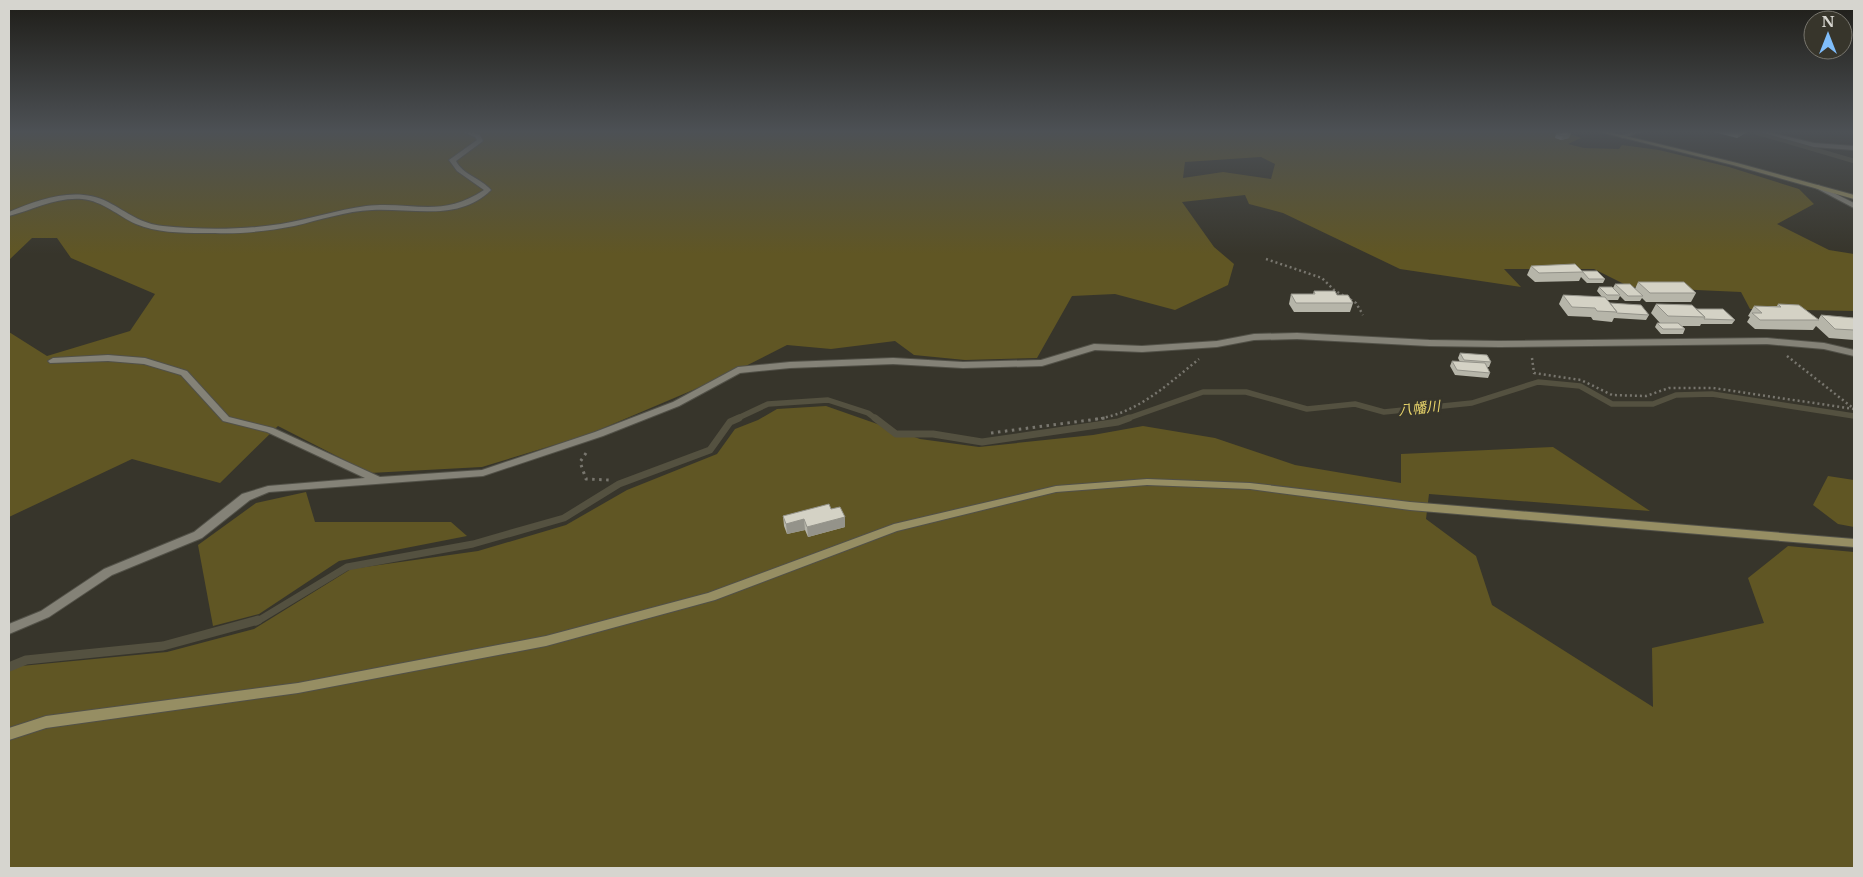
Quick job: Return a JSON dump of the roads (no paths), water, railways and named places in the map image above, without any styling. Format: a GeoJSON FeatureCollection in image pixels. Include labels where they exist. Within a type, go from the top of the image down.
{"type":"FeatureCollection","features":[{"type":"Feature","properties":{"kind":"street"},"geometry":{"type":"LineString","coordinates":[[9,214],[36,204],[70,197],[86,197],[103,203],[121,215],[150,227],[241,230],[287,225],[345,211],[371,208],[436,211],[480,197],[488,190],[484,184],[466,173]]}},
{"type":"Feature","properties":{"kind":"street"},"geometry":{"type":"LineString","coordinates":[[1768,173],[1854,197]]}},
{"type":"Feature","properties":{"kind":"street"},"geometry":{"type":"LineString","coordinates":[[1816,186],[1854,206]]}},
{"type":"Feature","properties":{"kind":"street"},"geometry":{"type":"LineString","coordinates":[[9,629],[45,614],[108,572],[198,535],[246,497],[268,489],[483,473],[599,434],[676,404],[738,370],[790,365],[893,361],[963,365],[1042,363],[1094,347],[1142,349],[1217,344],[1254,337],[1297,336],[1430,343],[1499,344],[1767,341],[1824,346],[1854,353]]}},
{"type":"Feature","properties":{"kind":"street"},"geometry":{"type":"LineString","coordinates":[[53,361],[117,358],[145,361],[184,373],[226,419],[270,430],[378,480]]}},
{"type":"Feature","properties":{"kind":"street"},"geometry":{"type":"LineString","coordinates":[[9,734],[46,722],[298,688],[546,641],[711,597],[894,528],[1056,489],[1147,482],[1250,486],[1410,506],[1854,542]]}},
{"type":"Feature","properties":{"kind":"waterway","name":"八幡川"},"geometry":{"type":"LineString","coordinates":[[1126,419],[1203,392],[1246,392],[1307,409],[1355,404],[1384,412],[1472,403],[1538,382],[1580,386],[1612,404],[1653,404],[1676,395],[1712,394],[1854,416]]}},
{"type":"Feature","properties":{"kind":"waterway"},"geometry":{"type":"LineString","coordinates":[[736,419],[768,404],[828,400],[868,413],[876,419]]}},
{"type":"Feature","properties":{"kind":"waterway"},"geometry":{"type":"LineString","coordinates":[[256,622],[347,567],[473,544],[564,518],[619,484],[710,450],[730,422],[739,418]]}},
{"type":"Feature","properties":{"kind":"waterway","name":"八幡川"},"geometry":{"type":"LineString","coordinates":[[875,418],[896,434],[933,434],[982,442],[1118,422],[1129,418]]}},
{"type":"Feature","properties":{"kind":"waterway"},"geometry":{"type":"LineString","coordinates":[[9,667],[26,660],[163,646],[258,620]]}}]}
